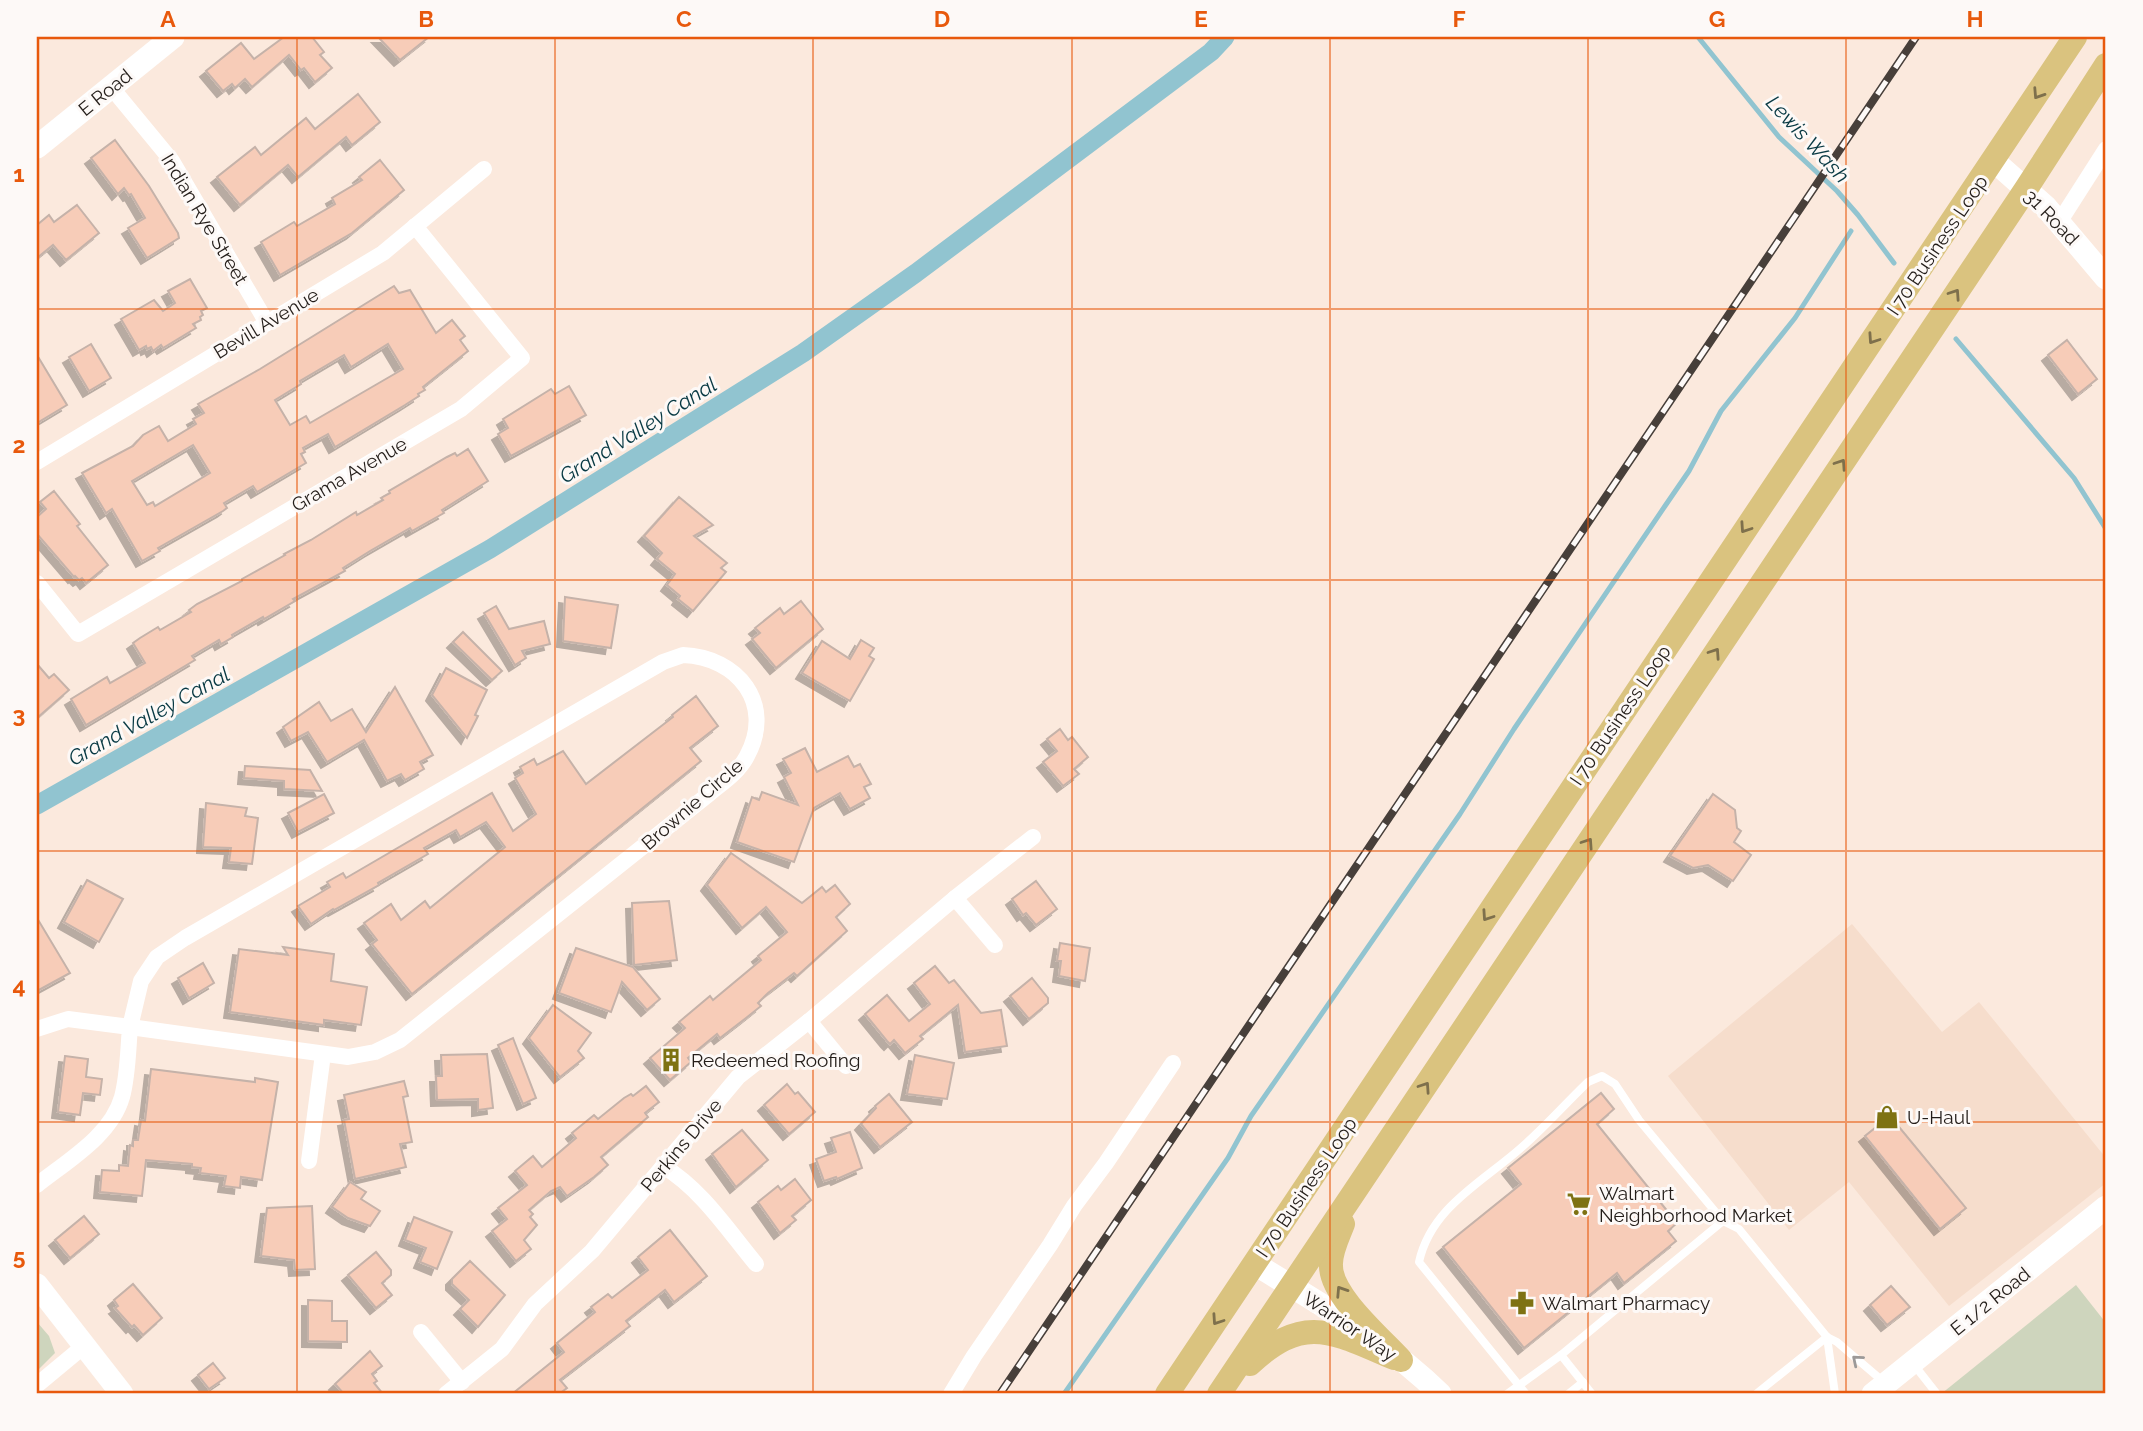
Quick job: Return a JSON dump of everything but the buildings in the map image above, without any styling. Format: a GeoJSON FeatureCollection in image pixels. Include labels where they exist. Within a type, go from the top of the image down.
{"type":"FeatureCollection","features":[{"type":"Feature","properties":{"kind":"main road","name":"E Road"},"geometry":{"type":"LineString","coordinates":[[37,147],[173,37]]}},
{"type":"Feature","properties":{"kind":"main road","name":"I 70 Business Loop"},"geometry":{"type":"LineString","coordinates":[[1167,1394],[2075,37]]}},
{"type":"Feature","properties":{"kind":"main road"},"geometry":{"type":"LineString","coordinates":[[1219,1394],[2026,190],[2106,65]]}},
{"type":"Feature","properties":{"kind":"main road","name":"31 Road"},"geometry":{"type":"LineString","coordinates":[[1994,161],[2060,221],[2106,278]]}},
{"type":"Feature","properties":{"kind":"main road"},"geometry":{"type":"LineString","coordinates":[[1395,1132],[1344,1222],[1330,1264],[1341,1293],[1401,1360]]}},
{"type":"Feature","properties":{"kind":"main road","name":"E 1/2 Road"},"geometry":{"type":"LineString","coordinates":[[1880,1389],[2106,1207]]}},
{"type":"Feature","properties":{"kind":"main road","name":"Warrior Way"},"geometry":{"type":"LineString","coordinates":[[1255,1264],[1401,1360],[1440,1394]]}},
{"type":"Feature","properties":{"kind":"main road"},"geometry":{"type":"LineString","coordinates":[[37,1284],[122,1394]]}},
{"type":"Feature","properties":{"kind":"main road"},"geometry":{"type":"LineString","coordinates":[[1225,1394],[1245,1369],[1268,1348],[1294,1334],[1319,1331],[1339,1335],[1401,1360]]}},
{"type":"Feature","properties":{"kind":"street","name":"Indian Rye Street"},"geometry":{"type":"LineString","coordinates":[[111,87],[172,160],[267,323]]}},
{"type":"Feature","properties":{"kind":"street"},"geometry":{"type":"LineString","coordinates":[[2060,221],[2106,149]]}},
{"type":"Feature","properties":{"kind":"street","name":"Bevill Avenue"},"geometry":{"type":"LineString","coordinates":[[37,462],[383,253],[484,169]]}},
{"type":"Feature","properties":{"kind":"street","name":"Grama Avenue"},"geometry":{"type":"LineString","coordinates":[[37,583],[78,634],[461,408],[523,358],[415,226]]}},
{"type":"Feature","properties":{"kind":"street","name":"Brownie Circle"},"geometry":{"type":"LineString","coordinates":[[37,1028],[68,1019],[348,1057],[366,1055],[400,1040],[734,773],[746,759],[754,742],[757,724],[750,693],[741,679],[715,660],[684,655],[663,662],[185,938],[157,957],[141,981],[130,1027]]}},
{"type":"Feature","properties":{"kind":"street","name":"Perkins Drive"},"geometry":{"type":"LineString","coordinates":[[446,1394],[502,1349],[535,1304],[592,1251],[738,1077],[1032,837]]}},
{"type":"Feature","properties":{"kind":"street"},"geometry":{"type":"LineString","coordinates":[[955,898],[995,946]]}},
{"type":"Feature","properties":{"kind":"street"},"geometry":{"type":"LineString","coordinates":[[809,1021],[846,1066]]}},
{"type":"Feature","properties":{"kind":"street"},"geometry":{"type":"LineString","coordinates":[[37,1185],[96,1137],[111,1121],[122,1097],[130,1027]]}},
{"type":"Feature","properties":{"kind":"street"},"geometry":{"type":"LineString","coordinates":[[309,1161],[323,1054]]}},
{"type":"Feature","properties":{"kind":"street"},"geometry":{"type":"LineString","coordinates":[[951,1394],[1074,1206],[1173,1063]]}},
{"type":"Feature","properties":{"kind":"street"},"geometry":{"type":"LineString","coordinates":[[663,1166],[683,1178],[699,1193],[756,1264]]}},
{"type":"Feature","properties":{"kind":"street"},"geometry":{"type":"LineString","coordinates":[[421,1332],[462,1382]]}},
{"type":"Feature","properties":{"kind":"street"},"geometry":{"type":"LineString","coordinates":[[37,1385],[84,1346]]}},
{"type":"Feature","properties":{"kind":"lane"},"geometry":{"type":"LineString","coordinates":[[1526,1394],[1419,1262],[1423,1242],[1443,1211],[1522,1146],[1588,1082],[1602,1076],[1615,1084],[1639,1120],[1723,1222],[1739,1229],[1827,1337],[1837,1342],[1880,1389]]}},
{"type":"Feature","properties":{"kind":"lane"},"geometry":{"type":"LineString","coordinates":[[1507,1394],[1561,1355],[1723,1222]]}},
{"type":"Feature","properties":{"kind":"lane"},"geometry":{"type":"LineString","coordinates":[[1756,1394],[1827,1337]]}},
{"type":"Feature","properties":{"kind":"lane"},"geometry":{"type":"LineString","coordinates":[[1827,1337],[1835,1394]]}},
{"type":"Feature","properties":{"kind":"lane"},"geometry":{"type":"LineString","coordinates":[[1561,1355],[1592,1394]]}},
{"type":"Feature","properties":{"kind":"lane"},"geometry":{"type":"LineString","coordinates":[[1913,1363],[1937,1394]]}},
{"type":"Feature","properties":{"kind":"lane"},"geometry":{"type":"LineString","coordinates":[[1567,1394],[1583,1382]]}},
{"type":"Feature","properties":{"kind":"shaded area","name":"U-Haul"},"geometry":{"type":"Polygon","coordinates":[[[1852,924],[1942,1032],[1979,1002],[2106,1158],[2106,1183],[1949,1306],[1849,1182],[1789,1230],[1668,1076],[1852,924]]]}},
{"type":"Feature","properties":{"kind":"green space"},"geometry":{"type":"Polygon","coordinates":[[[2076,1285],[2106,1323],[2106,1394],[1941,1394],[2076,1285]]]}},
{"type":"Feature","properties":{"kind":"green space"},"geometry":{"type":"Polygon","coordinates":[[[37,1322],[49,1336],[55,1353],[37,1371],[37,1322]]]}},
{"type":"Feature","properties":{"kind":"waterway","name":"Grand Valley Canal"},"geometry":{"type":"LineString","coordinates":[[37,805],[490,549],[803,353],[916,273],[1211,52],[1225,37]]}},
{"type":"Feature","properties":{"kind":"waterway","name":"Lewis Wash"},"geometry":{"type":"LineString","coordinates":[[1698,37],[1779,137],[1837,191],[1894,263]]}},
{"type":"Feature","properties":{"kind":"waterway"},"geometry":{"type":"LineString","coordinates":[[1064,1394],[1228,1158],[1251,1116],[1460,814],[1514,729],[1689,471],[1721,411],[1795,318],[1851,231]]}},
{"type":"Feature","properties":{"kind":"waterway","name":"Lewis Wash"},"geometry":{"type":"LineString","coordinates":[[1956,339],[2074,478],[2106,529]]}},
{"type":"Feature","properties":{"kind":"railway"},"geometry":{"type":"LineString","coordinates":[[1000,1394],[1916,37]]}},
{"type":"Feature","properties":{"kind":"place","name":"Redeemed Roofing"},"geometry":{"type":"Point","coordinates":[671,1060]}},
{"type":"Feature","properties":{"kind":"place","name":"U-Haul"},"geometry":{"type":"Point","coordinates":[1887,1117]}},
{"type":"Feature","properties":{"kind":"place","name":"Walmart Neighborhood Market"},"geometry":{"type":"Point","coordinates":[1579,1204]}},
{"type":"Feature","properties":{"kind":"place","name":"Walmart Pharmacy"},"geometry":{"type":"Point","coordinates":[1522,1303]}}]}
